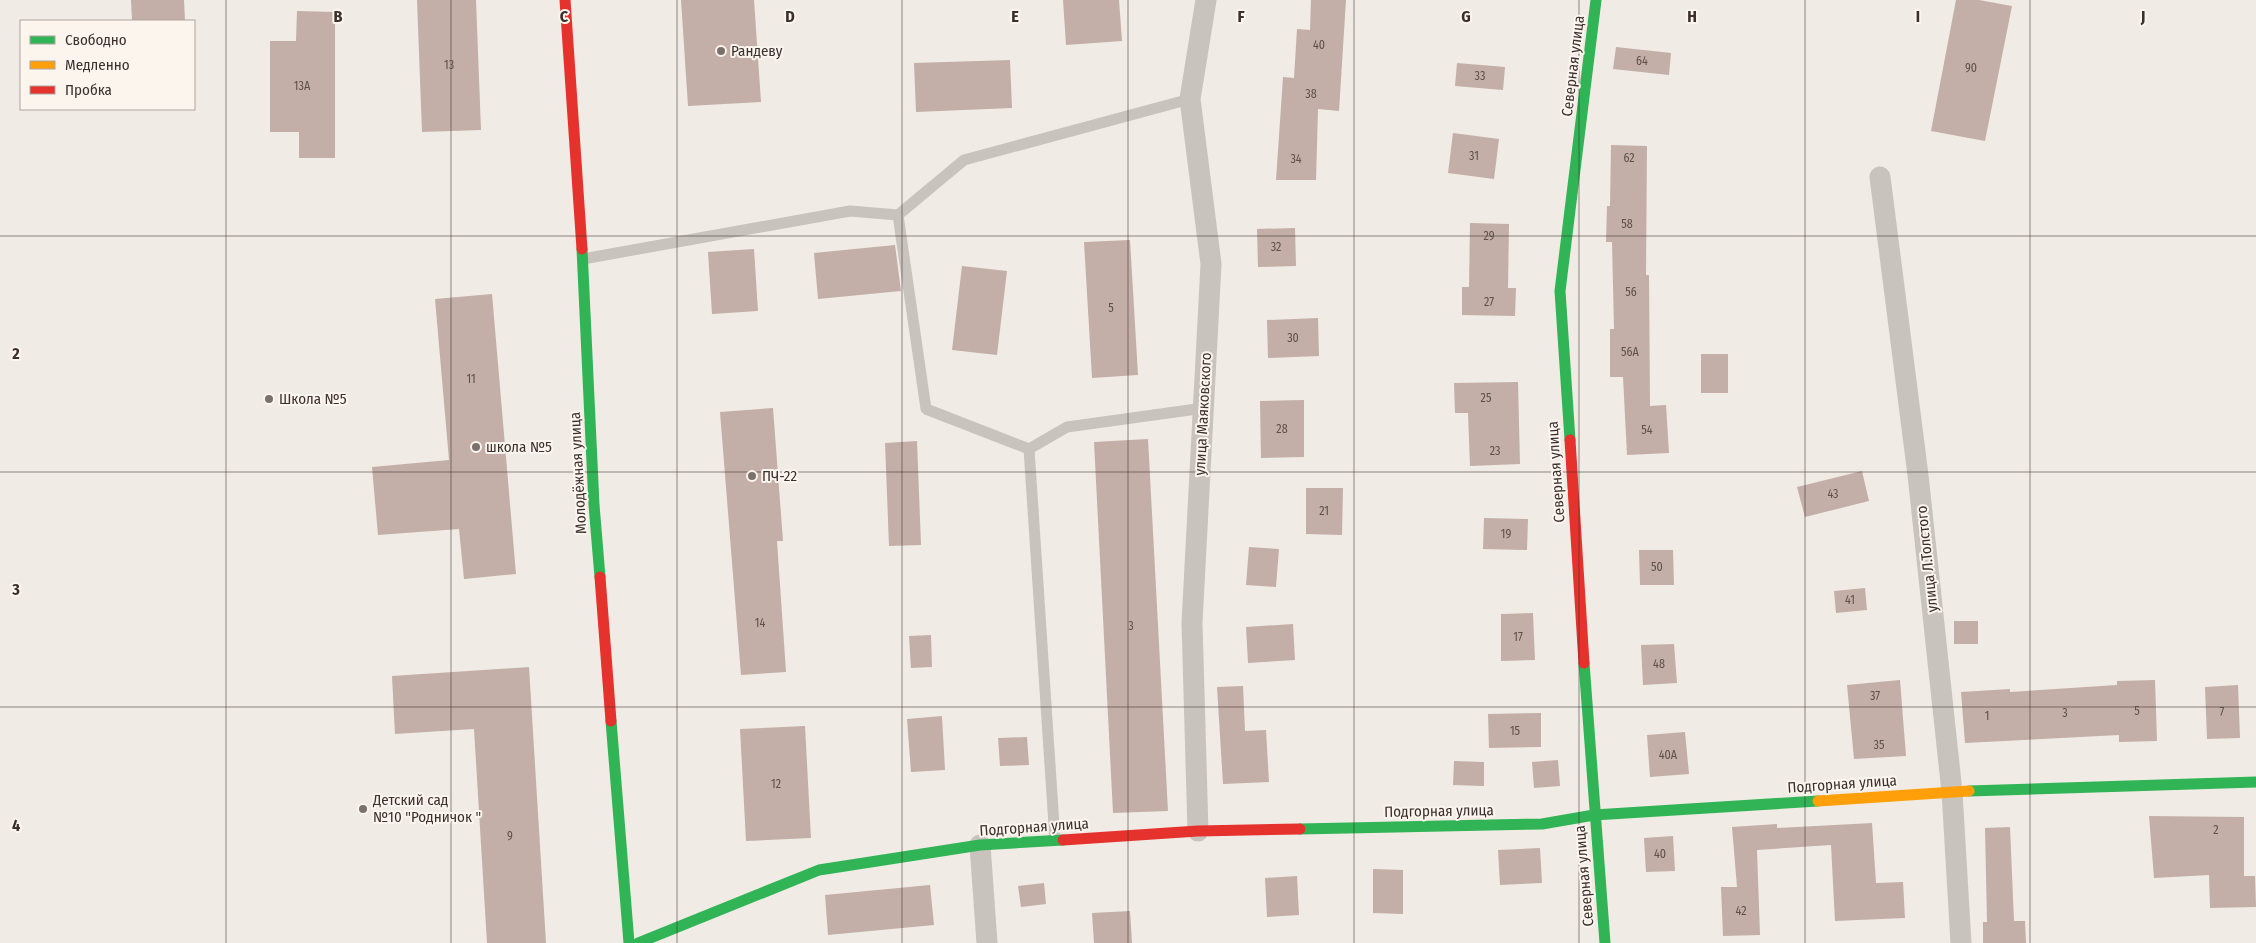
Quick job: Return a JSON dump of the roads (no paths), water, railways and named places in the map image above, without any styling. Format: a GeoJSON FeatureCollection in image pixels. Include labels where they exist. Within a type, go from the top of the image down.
{"type":"FeatureCollection","features":[{"type":"Feature","properties":{"kind":"street","name":"Молодёжная улица"},"geometry":{"type":"LineString","coordinates":[[565,0],[583,259],[594,506],[629,943]]}},
{"type":"Feature","properties":{"kind":"street","name":"улица Маяковского"},"geometry":{"type":"LineString","coordinates":[[1198,830],[1192,623],[1211,264],[1190,99],[1206,0]]}},
{"type":"Feature","properties":{"kind":"street","name":"Северная улица"},"geometry":{"type":"LineString","coordinates":[[1596,0],[1560,292],[1594,815],[1605,943]]}},
{"type":"Feature","properties":{"kind":"street","name":"улица Л.Толстого"},"geometry":{"type":"LineString","coordinates":[[1880,177],[1918,475],[1952,792],[1961,943]]}},
{"type":"Feature","properties":{"kind":"street","name":"Подгорная улица"},"geometry":{"type":"LineString","coordinates":[[638,943],[819,870],[980,845],[1198,830],[1542,824],[1594,815],[1952,792],[2256,782]]}},
{"type":"Feature","properties":{"kind":"street"},"geometry":{"type":"LineString","coordinates":[[980,845],[987,943]]}},
{"type":"Feature","properties":{"kind":"lane"},"geometry":{"type":"LineString","coordinates":[[583,259],[850,211],[898,215],[964,160],[1190,99]]}},
{"type":"Feature","properties":{"kind":"lane"},"geometry":{"type":"LineString","coordinates":[[898,215],[926,409],[1030,449]]}},
{"type":"Feature","properties":{"kind":"lane"},"geometry":{"type":"LineString","coordinates":[[1030,449],[1067,427],[1204,408]]}},
{"type":"Feature","properties":{"kind":"lane"},"geometry":{"type":"LineString","coordinates":[[1030,449],[1055,840]]}},
{"type":"Feature","properties":{"kind":"place","name":"Рандеву"},"geometry":{"type":"Point","coordinates":[721,51]}},
{"type":"Feature","properties":{"kind":"place","name":"Школа №5"},"geometry":{"type":"Point","coordinates":[269,399]}},
{"type":"Feature","properties":{"kind":"place","name":"школа №5"},"geometry":{"type":"Point","coordinates":[476,447]}},
{"type":"Feature","properties":{"kind":"place","name":"ПЧ-22"},"geometry":{"type":"Point","coordinates":[752,476]}},
{"type":"Feature","properties":{"kind":"place","name":"Детский сад №10 \"Родничок \""},"geometry":{"type":"Point","coordinates":[363,809]}}]}
